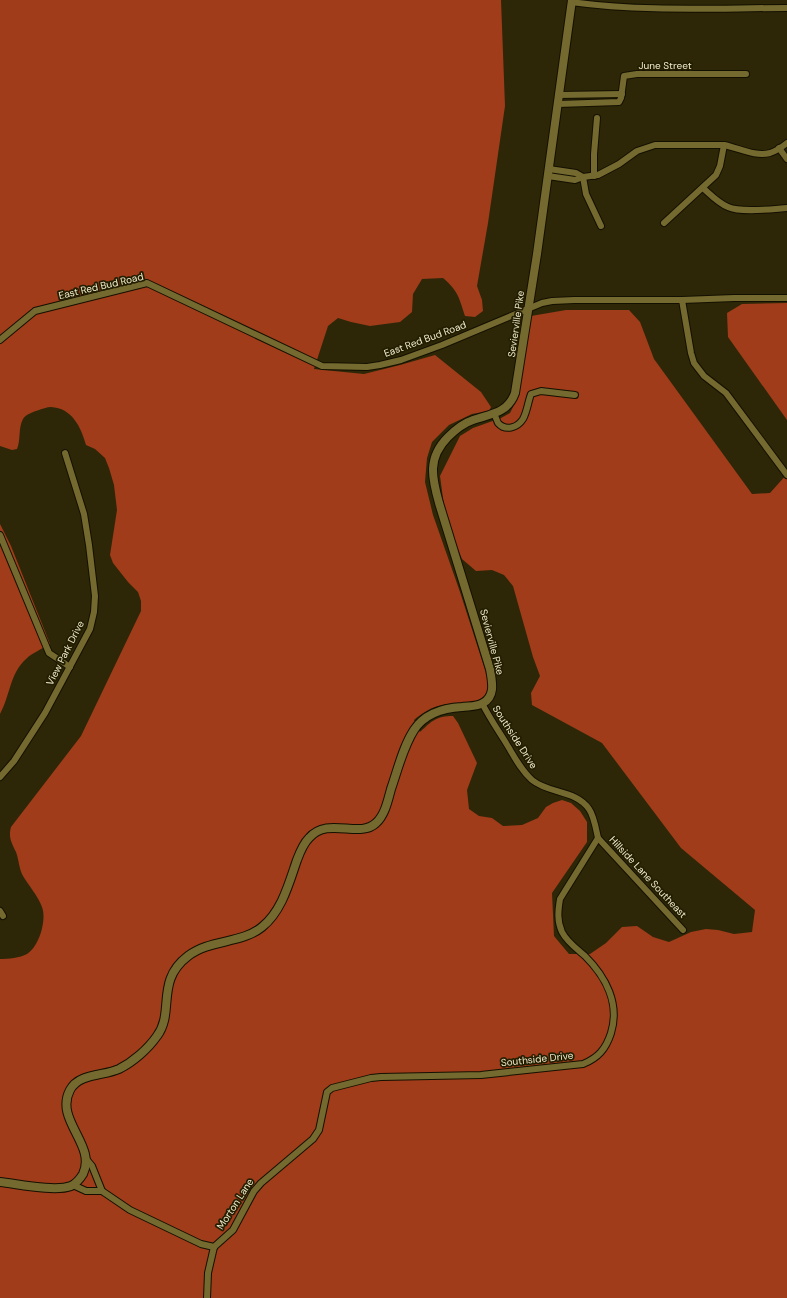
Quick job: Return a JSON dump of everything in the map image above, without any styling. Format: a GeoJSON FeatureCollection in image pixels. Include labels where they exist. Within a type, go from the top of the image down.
{"type":"FeatureCollection","features":[{"type":"Feature","properties":{"kind":"street"},"geometry":{"type":"LineString","coordinates":[[572,1],[602,6],[635,8],[787,8]]}},
{"type":"Feature","properties":{"kind":"street","name":"Sevierville Pike"},"geometry":{"type":"LineString","coordinates":[[482,703],[492,692],[492,679],[473,610],[439,503],[434,484],[433,470],[435,455],[438,448],[452,433],[471,421],[505,409],[511,403],[515,393],[572,1]]}},
{"type":"Feature","properties":{"kind":"street","name":"June Street"},"geometry":{"type":"LineString","coordinates":[[558,100],[622,94],[624,76],[637,74],[746,74]]}},
{"type":"Feature","properties":{"kind":"street"},"geometry":{"type":"LineString","coordinates":[[594,176],[597,118]]}},
{"type":"Feature","properties":{"kind":"street"},"geometry":{"type":"LineString","coordinates":[[548,172],[576,173],[583,177],[594,176],[606,172],[644,147],[655,145],[724,146],[733,147],[755,154],[772,152],[787,144]]}},
{"type":"Feature","properties":{"kind":"street"},"geometry":{"type":"LineString","coordinates":[[664,223],[716,175],[720,166],[724,146]]}},
{"type":"Feature","properties":{"kind":"street"},"geometry":{"type":"LineString","coordinates":[[779,148],[787,159]]}},
{"type":"Feature","properties":{"kind":"street"},"geometry":{"type":"LineString","coordinates":[[583,177],[586,194],[601,226]]}},
{"type":"Feature","properties":{"kind":"street"},"geometry":{"type":"LineString","coordinates":[[703,188],[717,201],[728,208],[739,210],[787,208]]}},
{"type":"Feature","properties":{"kind":"street","name":"East Red Bud Road"},"geometry":{"type":"LineString","coordinates":[[0,340],[35,312],[147,283],[322,366],[367,367],[401,360],[442,345],[542,303],[560,300],[787,298]]}},
{"type":"Feature","properties":{"kind":"street"},"geometry":{"type":"LineString","coordinates":[[682,300],[694,364],[704,376],[726,393],[787,476]]}},
{"type":"Feature","properties":{"kind":"street"},"geometry":{"type":"LineString","coordinates":[[494,414],[498,423],[504,427],[511,428],[518,425],[524,418],[532,394],[541,391],[575,395]]}},
{"type":"Feature","properties":{"kind":"street","name":"View Park Drive"},"geometry":{"type":"LineString","coordinates":[[0,777],[14,761],[45,713],[90,629],[94,612],[95,596],[84,514],[65,453]]}},
{"type":"Feature","properties":{"kind":"street"},"geometry":{"type":"LineString","coordinates":[[0,535],[49,653],[70,667]]}},
{"type":"Feature","properties":{"kind":"street"},"geometry":{"type":"LineString","coordinates":[[102,1191],[92,1166],[87,1160],[83,1145],[68,1113],[67,1099],[71,1088],[76,1083],[86,1078],[109,1073],[122,1068],[153,1041],[158,1035],[163,1024],[167,988],[170,980],[177,968],[187,956],[202,948],[249,935],[257,931],[268,922],[280,904],[303,846],[313,834],[320,830],[329,828],[366,829],[377,823],[384,811],[409,740],[419,723],[425,718],[439,711],[482,703]]}},
{"type":"Feature","properties":{"kind":"street","name":"Southside Drive"},"geometry":{"type":"LineString","coordinates":[[327,1092],[332,1088],[370,1078],[394,1076],[481,1075],[583,1064],[599,1055],[607,1044],[614,1017],[614,1006],[603,979],[586,957],[568,942],[558,923],[560,899],[565,888],[598,838],[590,810],[584,802],[568,794],[538,785],[525,772],[494,725],[482,703]]}},
{"type":"Feature","properties":{"kind":"street","name":"Hillside Lane Southeast"},"geometry":{"type":"LineString","coordinates":[[598,838],[683,930]]}},
{"type":"Feature","properties":{"kind":"street","name":"Morton Lane"},"geometry":{"type":"LineString","coordinates":[[214,1247],[233,1230],[254,1191],[261,1183],[313,1139],[319,1130],[327,1092]]}},
{"type":"Feature","properties":{"kind":"street"},"geometry":{"type":"LineString","coordinates":[[0,1182],[53,1188],[73,1185],[81,1177],[87,1160]]}},
{"type":"Feature","properties":{"kind":"street"},"geometry":{"type":"LineString","coordinates":[[73,1185],[86,1190],[102,1191],[130,1210],[201,1244],[214,1247],[208,1273],[207,1298]]}},
{"type":"Feature","properties":{"kind":"shaded area"},"geometry":{"type":"Polygon","coordinates":[[[0,0],[501,0],[505,106],[477,286],[482,300],[483,311],[475,317],[465,316],[457,295],[452,287],[443,278],[422,279],[413,294],[412,312],[400,322],[370,326],[338,318],[328,326],[314,369],[364,374],[435,355],[481,392],[491,407],[489,411],[472,414],[449,425],[432,442],[427,458],[425,482],[433,515],[487,676],[488,687],[485,694],[480,699],[473,702],[438,706],[425,712],[414,720],[420,732],[431,722],[442,717],[453,716],[458,723],[477,763],[467,790],[469,809],[479,816],[492,818],[503,826],[522,825],[538,818],[546,807],[562,800],[571,803],[580,811],[587,822],[587,842],[552,893],[554,936],[569,954],[590,954],[606,943],[622,927],[637,926],[653,937],[669,942],[691,932],[706,929],[734,934],[752,932],[755,910],[681,848],[602,743],[532,705],[531,693],[540,676],[533,657],[513,586],[504,575],[492,570],[476,571],[462,559],[446,520],[440,476],[460,436],[473,428],[501,418],[510,413],[519,395],[531,316],[566,310],[629,310],[640,322],[654,359],[752,494],[770,493],[787,474],[787,1298],[0,1298],[0,959],[21,956],[31,951],[35,946],[43,926],[42,907],[22,873],[11,840],[10,831],[11,827],[81,736],[141,611],[141,601],[138,592],[113,563],[110,555],[117,510],[114,485],[109,468],[105,458],[95,449],[86,445],[78,425],[70,415],[58,408],[49,407],[28,414],[24,417],[21,423],[17,449],[12,450],[0,446],[0,0]]]}},
{"type":"Feature","properties":{"kind":"shaded area"},"geometry":{"type":"Polygon","coordinates":[[[787,303],[787,420],[728,337],[727,313],[742,304],[787,303]]]}},
{"type":"Feature","properties":{"kind":"shaded area"},"geometry":{"type":"Polygon","coordinates":[[[0,524],[11,546],[50,644],[31,655],[21,665],[13,678],[0,714],[0,524]]]}}]}
